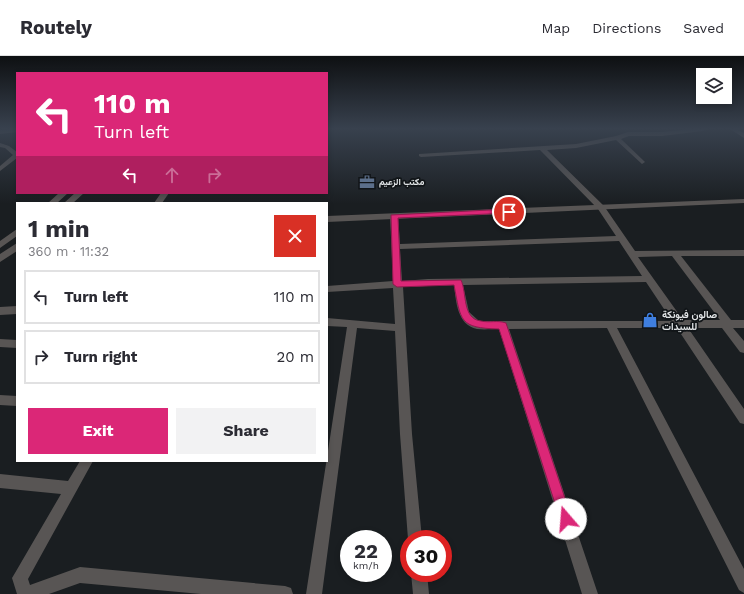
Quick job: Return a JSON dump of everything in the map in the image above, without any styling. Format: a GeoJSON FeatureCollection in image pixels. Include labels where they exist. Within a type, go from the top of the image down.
{"type":"FeatureCollection","features":[{"type":"Feature","properties":{"kind":"street"},"geometry":{"type":"LineString","coordinates":[[548,154],[602,208],[680,325],[743,414]]}},
{"type":"Feature","properties":{"kind":"street"},"geometry":{"type":"LineString","coordinates":[[634,154],[642,162]]}},
{"type":"Feature","properties":{"kind":"street"},"geometry":{"type":"LineString","coordinates":[[0,169],[16,156]]}},
{"type":"Feature","properties":{"kind":"street"},"geometry":{"type":"LineString","coordinates":[[53,202],[63,194]]}},
{"type":"Feature","properties":{"kind":"street"},"geometry":{"type":"LineString","coordinates":[[69,202],[79,194]]}},
{"type":"Feature","properties":{"kind":"street"},"geometry":{"type":"LineString","coordinates":[[328,219],[744,201]]}},
{"type":"Feature","properties":{"kind":"street"},"geometry":{"type":"LineString","coordinates":[[394,216],[406,434],[414,530]]}},
{"type":"Feature","properties":{"kind":"street"},"geometry":{"type":"LineString","coordinates":[[0,245],[16,233]]}},
{"type":"Feature","properties":{"kind":"street"},"geometry":{"type":"LineString","coordinates":[[396,246],[622,238]]}},
{"type":"Feature","properties":{"kind":"street"},"geometry":{"type":"LineString","coordinates":[[0,259],[16,247]]}},
{"type":"Feature","properties":{"kind":"street"},"geometry":{"type":"LineString","coordinates":[[674,253],[744,349]]}},
{"type":"Feature","properties":{"kind":"street"},"geometry":{"type":"LineString","coordinates":[[633,254],[744,253]]}},
{"type":"Feature","properties":{"kind":"street"},"geometry":{"type":"LineString","coordinates":[[328,289],[397,284],[649,278]]}},
{"type":"Feature","properties":{"kind":"street"},"geometry":{"type":"LineString","coordinates":[[458,282],[464,312],[468,320],[478,325],[744,324]]}},
{"type":"Feature","properties":{"kind":"street"},"geometry":{"type":"LineString","coordinates":[[0,311],[16,310]]}},
{"type":"Feature","properties":{"kind":"street"},"geometry":{"type":"LineString","coordinates":[[328,322],[400,328]]}},
{"type":"Feature","properties":{"kind":"street"},"geometry":{"type":"LineString","coordinates":[[314,594],[332,429],[353,324]]}},
{"type":"Feature","properties":{"kind":"street"},"geometry":{"type":"LineString","coordinates":[[610,324],[744,585]]}},
{"type":"Feature","properties":{"kind":"street"},"geometry":{"type":"LineString","coordinates":[[503,325],[590,594]]}},
{"type":"Feature","properties":{"kind":"street"},"geometry":{"type":"LineString","coordinates":[[0,343],[16,344]]}},
{"type":"Feature","properties":{"kind":"street"},"geometry":{"type":"LineString","coordinates":[[0,400],[16,401]]}},
{"type":"Feature","properties":{"kind":"street"},"geometry":{"type":"LineString","coordinates":[[86,462],[20,578],[26,594],[80,575],[285,594]]}},
{"type":"Feature","properties":{"kind":"street"},"geometry":{"type":"LineString","coordinates":[[0,481],[72,488]]}},
{"type":"Feature","properties":{"kind":"street"},"geometry":{"type":"LineString","coordinates":[[420,582],[421,594]]}},
{"type":"Feature","properties":{"kind":"place","name":"مكتب الزعيم"},"geometry":{"type":"Point","coordinates":[367,182]}},
{"type":"Feature","properties":{"kind":"place","name":"صالون فيونكة للسيدات"},"geometry":{"type":"Point","coordinates":[650,320]}},
{"type":"Feature","properties":{"kind":"route"},"geometry":{"type":"LineString","coordinates":[[509,212],[394,216],[397,284],[458,282],[465,316],[468,320],[478,325],[503,325],[566,519]]}}]}
